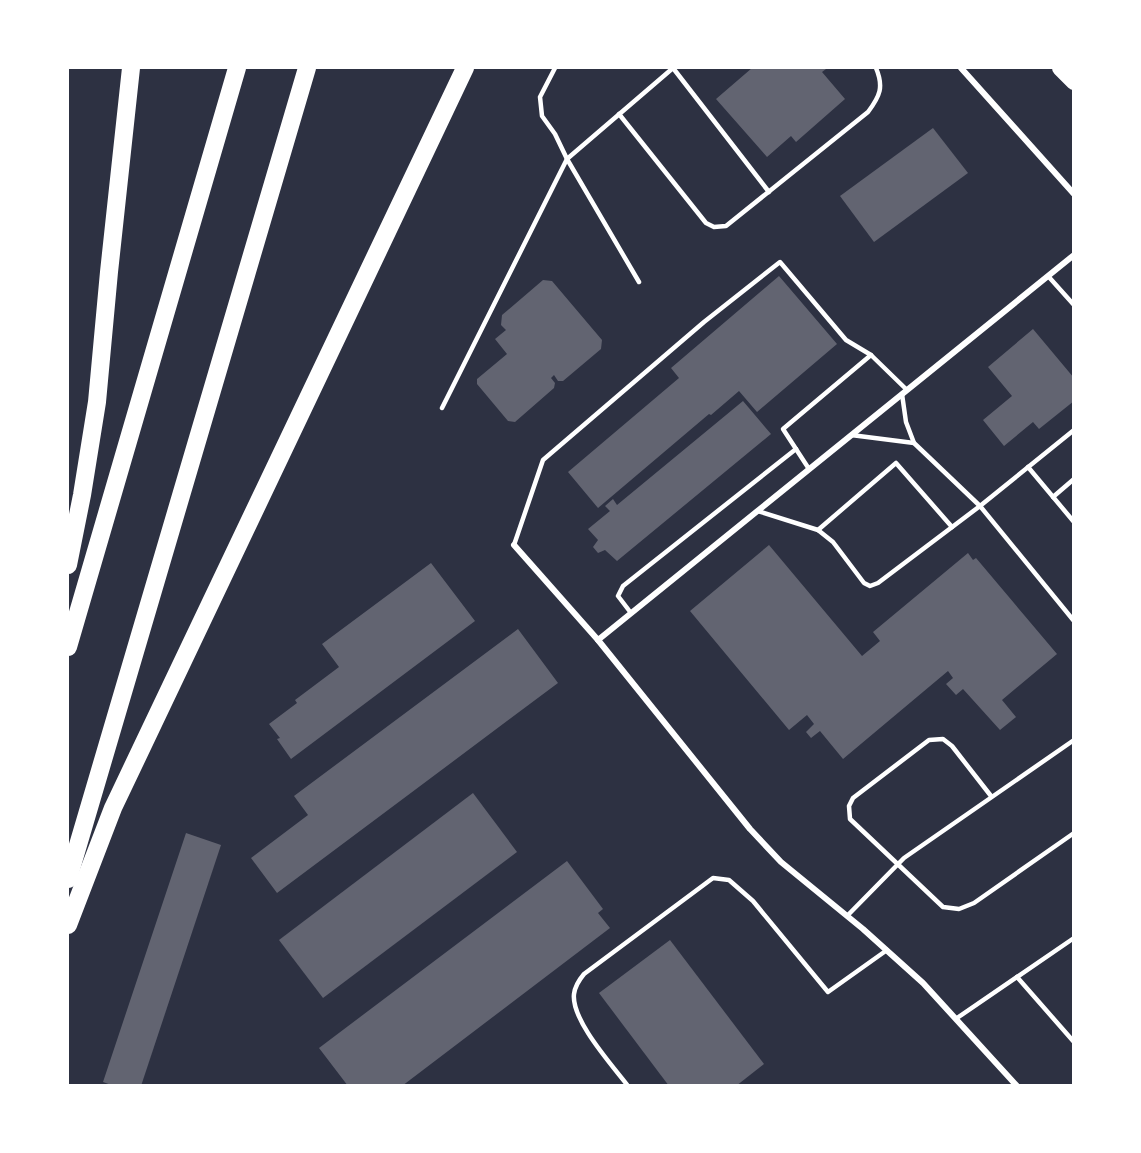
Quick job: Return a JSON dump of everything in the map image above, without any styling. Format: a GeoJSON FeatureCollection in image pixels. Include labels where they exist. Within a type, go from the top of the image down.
{"type":"FeatureCollection","features":[{"type":"Feature","properties":{"kind":"highway"},"geometry":{"type":"LineString","coordinates":[[68,565],[97,402],[131,68]]}},
{"type":"Feature","properties":{"kind":"highway"},"geometry":{"type":"LineString","coordinates":[[68,647],[237,68]]}},
{"type":"Feature","properties":{"kind":"highway"},"geometry":{"type":"LineString","coordinates":[[68,879],[307,68]]}},
{"type":"Feature","properties":{"kind":"highway"},"geometry":{"type":"LineString","coordinates":[[68,925],[113,808],[465,68]]}},
{"type":"Feature","properties":{"kind":"highway"},"geometry":{"type":"LineString","coordinates":[[1060,68],[1074,82]]}},
{"type":"Feature","properties":{"kind":"street"},"geometry":{"type":"LineString","coordinates":[[961,68],[1074,194]]}},
{"type":"Feature","properties":{"kind":"street"},"geometry":{"type":"LineString","coordinates":[[598,640],[1074,255]]}},
{"type":"Feature","properties":{"kind":"street"},"geometry":{"type":"LineString","coordinates":[[514,545],[598,640],[750,829],[781,862],[923,983],[1017,1086]]}},
{"type":"Feature","properties":{"kind":"lane"},"geometry":{"type":"LineString","coordinates":[[555,68],[540,98],[542,116],[555,134],[567,159],[639,282]]}},
{"type":"Feature","properties":{"kind":"lane"},"geometry":{"type":"LineString","coordinates":[[442,408],[567,159],[673,68],[769,192]]}},
{"type":"Feature","properties":{"kind":"lane"},"geometry":{"type":"LineString","coordinates":[[619,114],[706,223],[714,227],[726,226],[868,112],[879,98],[881,79],[876,68]]}},
{"type":"Feature","properties":{"kind":"lane"},"geometry":{"type":"LineString","coordinates":[[514,545],[543,460],[704,322],[780,262],[846,340],[872,355],[905,392],[906,422],[914,443],[980,506],[1074,621]]}},
{"type":"Feature","properties":{"kind":"lane"},"geometry":{"type":"LineString","coordinates":[[1048,276],[1074,305]]}},
{"type":"Feature","properties":{"kind":"lane"},"geometry":{"type":"LineString","coordinates":[[809,470],[783,429],[872,355]]}},
{"type":"Feature","properties":{"kind":"lane"},"geometry":{"type":"LineString","coordinates":[[758,511],[818,530],[833,542],[864,583],[870,586],[878,583],[980,506],[1074,430]]}},
{"type":"Feature","properties":{"kind":"lane"},"geometry":{"type":"LineString","coordinates":[[851,435],[914,443]]}},
{"type":"Feature","properties":{"kind":"lane"},"geometry":{"type":"LineString","coordinates":[[631,614],[618,596],[623,586],[796,448]]}},
{"type":"Feature","properties":{"kind":"lane"},"geometry":{"type":"LineString","coordinates":[[818,530],[896,463],[952,526]]}},
{"type":"Feature","properties":{"kind":"lane"},"geometry":{"type":"LineString","coordinates":[[1028,467],[1074,522]]}},
{"type":"Feature","properties":{"kind":"lane"},"geometry":{"type":"LineString","coordinates":[[1053,497],[1074,479]]}},
{"type":"Feature","properties":{"kind":"lane"},"geometry":{"type":"LineString","coordinates":[[991,796],[952,746],[943,738],[929,740],[853,798],[849,807],[850,819],[943,908],[959,909],[974,903],[1074,833]]}},
{"type":"Feature","properties":{"kind":"lane"},"geometry":{"type":"LineString","coordinates":[[847,916],[904,858],[1074,740]]}},
{"type":"Feature","properties":{"kind":"lane"},"geometry":{"type":"LineString","coordinates":[[628,1086],[579,1019],[573,996],[577,982],[584,974],[713,878],[729,880],[753,901],[828,992],[887,951]]}},
{"type":"Feature","properties":{"kind":"lane"},"geometry":{"type":"LineString","coordinates":[[957,1018],[1074,938]]}},
{"type":"Feature","properties":{"kind":"lane"},"geometry":{"type":"LineString","coordinates":[[1017,977],[1074,1042]]}},
{"type":"Feature","properties":{"kind":"building"},"geometry":{"type":"Polygon","coordinates":[[[752,68],[825,68],[822,72],[845,99],[796,142],[791,136],[767,157],[716,99],[752,68]]]}},
{"type":"Feature","properties":{"kind":"building"},"geometry":{"type":"Polygon","coordinates":[[[933,128],[968,173],[874,242],[840,196],[933,128]]]}},
{"type":"Feature","properties":{"kind":"building"},"geometry":{"type":"Polygon","coordinates":[[[779,276],[837,344],[757,412],[739,391],[598,508],[568,472],[679,378],[671,368],[779,276]]]}},
{"type":"Feature","properties":{"kind":"building"},"geometry":{"type":"Polygon","coordinates":[[[543,280],[552,281],[602,340],[601,349],[563,381],[558,381],[554,375],[551,378],[555,383],[554,388],[515,422],[508,421],[477,384],[477,379],[507,354],[495,339],[506,330],[501,325],[502,315],[543,280]]]}},
{"type":"Feature","properties":{"kind":"building"},"geometry":{"type":"Polygon","coordinates":[[[1033,329],[1074,378],[1074,401],[1039,429],[1033,422],[1004,446],[983,420],[1012,396],[988,367],[1033,329]]]}},
{"type":"Feature","properties":{"kind":"building"},"geometry":{"type":"Polygon","coordinates":[[[743,401],[771,434],[617,561],[605,550],[598,553],[593,547],[598,540],[588,529],[610,511],[605,506],[613,499],[617,505],[743,401]]]}},
{"type":"Feature","properties":{"kind":"building"},"geometry":{"type":"Polygon","coordinates":[[[769,545],[862,656],[880,641],[873,632],[968,553],[973,560],[976,558],[1057,654],[1002,700],[1016,717],[1000,730],[963,689],[956,695],[946,684],[953,678],[948,671],[843,759],[820,731],[811,738],[806,732],[814,724],[807,715],[789,730],[690,611],[769,545]]]}},
{"type":"Feature","properties":{"kind":"building"},"geometry":{"type":"Polygon","coordinates":[[[431,563],[475,621],[291,759],[277,739],[280,738],[269,724],[297,703],[295,700],[339,667],[322,644],[431,563]]]}},
{"type":"Feature","properties":{"kind":"building"},"geometry":{"type":"Polygon","coordinates":[[[518,629],[558,683],[277,893],[251,858],[308,815],[294,796],[518,629]]]}},
{"type":"Feature","properties":{"kind":"building"},"geometry":{"type":"Polygon","coordinates":[[[473,793],[517,852],[323,998],[279,940],[473,793]]]}},
{"type":"Feature","properties":{"kind":"building"},"geometry":{"type":"Polygon","coordinates":[[[186,833],[221,845],[141,1086],[114,1086],[103,1082],[186,833]]]}},
{"type":"Feature","properties":{"kind":"building"},"geometry":{"type":"Polygon","coordinates":[[[567,861],[603,909],[598,913],[610,928],[402,1086],[348,1086],[319,1048],[567,861]]]}},
{"type":"Feature","properties":{"kind":"building"},"geometry":{"type":"Polygon","coordinates":[[[670,940],[764,1064],[736,1086],[669,1086],[599,993],[670,940]]]}}]}
